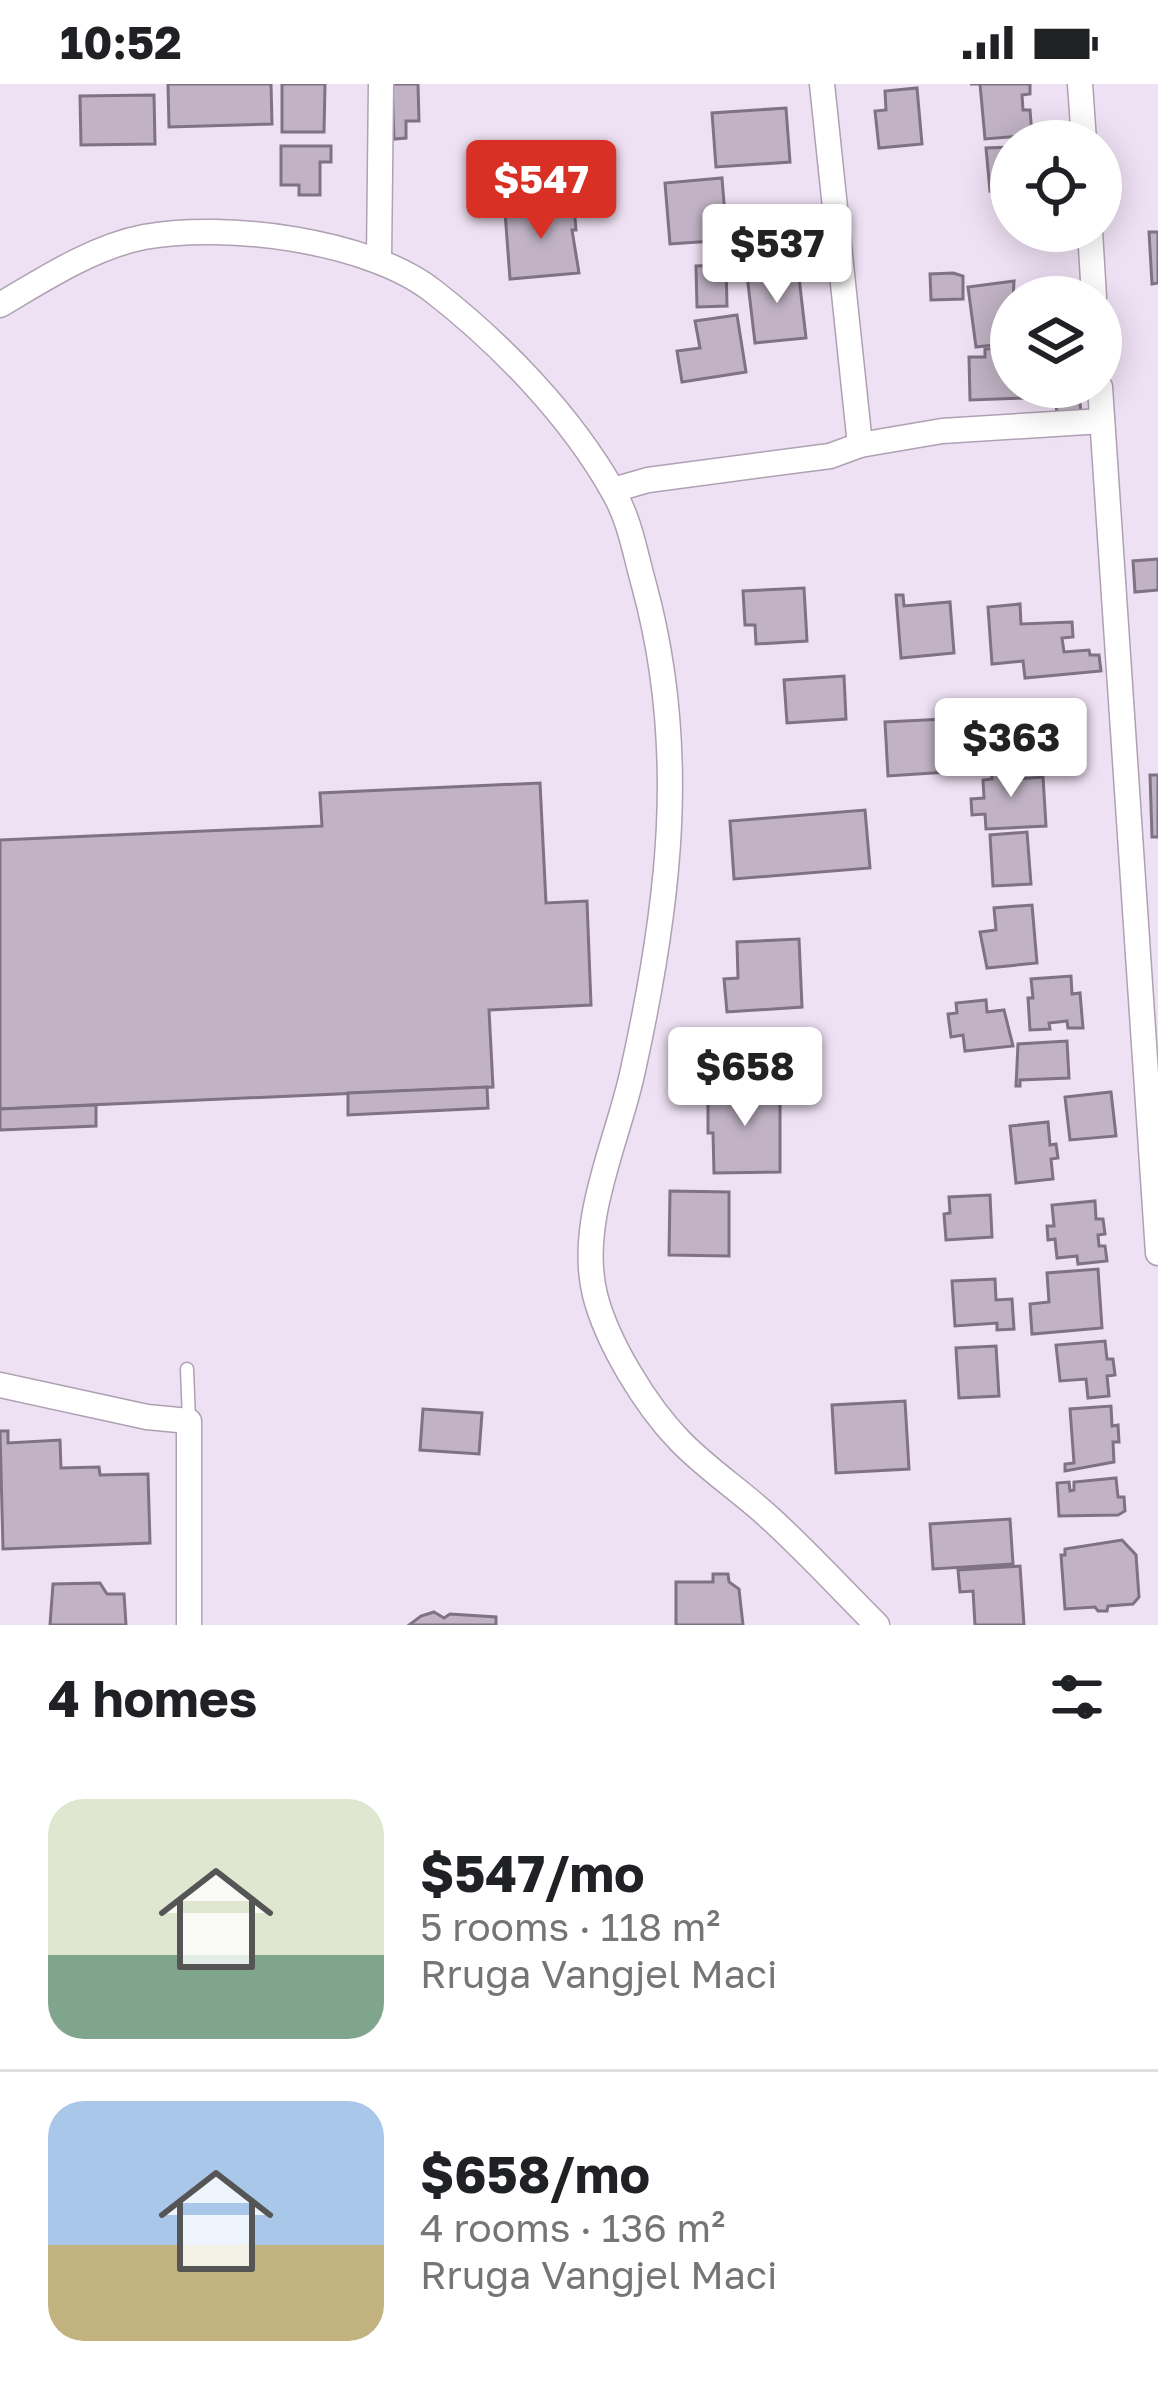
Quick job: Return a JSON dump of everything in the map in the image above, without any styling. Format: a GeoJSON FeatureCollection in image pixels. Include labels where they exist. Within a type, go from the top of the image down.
{"type":"FeatureCollection","features":[{"type":"Feature","properties":{"kind":"street"},"geometry":{"type":"LineString","coordinates":[[380,259],[381,84]]}},
{"type":"Feature","properties":{"kind":"street"},"geometry":{"type":"LineString","coordinates":[[822,84],[860,445]]}},
{"type":"Feature","properties":{"kind":"street"},"geometry":{"type":"LineString","coordinates":[[1080,84],[1083,120]]}},
{"type":"Feature","properties":{"kind":"street"},"geometry":{"type":"LineString","coordinates":[[5,294],[102,251],[141,238],[178,233],[250,236],[380,259],[410,273],[507,357],[613,490],[627,521],[653,617],[670,732],[671,833],[659,936],[638,1050],[588,1252],[595,1297],[620,1358],[678,1439],[772,1520],[877,1625]]}},
{"type":"Feature","properties":{"kind":"street"},"geometry":{"type":"LineString","coordinates":[[1101,408],[1151,1062],[1158,1252]]}},
{"type":"Feature","properties":{"kind":"street"},"geometry":{"type":"LineString","coordinates":[[613,490],[648,480],[830,456],[860,445],[943,431],[1102,421]]}},
{"type":"Feature","properties":{"kind":"street"},"geometry":{"type":"LineString","coordinates":[[0,1385],[147,1417],[189,1421],[189,1625]]}},
{"type":"Feature","properties":{"kind":"lane"},"geometry":{"type":"LineString","coordinates":[[187,1370],[189,1421]]}},
{"type":"Feature","properties":{"kind":"building"},"geometry":{"type":"Polygon","coordinates":[[[168,84],[271,84],[272,124],[169,127],[168,84]]]}},
{"type":"Feature","properties":{"kind":"building"},"geometry":{"type":"Polygon","coordinates":[[[282,84],[325,84],[324,132],[282,132],[282,84]]]}},
{"type":"Feature","properties":{"kind":"building"},"geometry":{"type":"Polygon","coordinates":[[[392,84],[418,84],[419,121],[406,121],[406,138],[394,139],[392,84]]]}},
{"type":"Feature","properties":{"kind":"building"},"geometry":{"type":"Polygon","coordinates":[[[980,84],[1030,84],[1030,94],[1022,95],[1023,110],[1030,110],[1031,120],[990,120],[990,139],[985,139],[980,84]]]}},
{"type":"Feature","properties":{"kind":"building"},"geometry":{"type":"Polygon","coordinates":[[[917,88],[922,144],[879,148],[875,111],[886,110],[885,91],[917,88]]]}},
{"type":"Feature","properties":{"kind":"building"},"geometry":{"type":"Polygon","coordinates":[[[154,95],[155,144],[81,145],[80,96],[154,95]]]}},
{"type":"Feature","properties":{"kind":"building"},"geometry":{"type":"Polygon","coordinates":[[[786,108],[790,162],[716,167],[712,113],[786,108]]]}},
{"type":"Feature","properties":{"kind":"building"},"geometry":{"type":"Polygon","coordinates":[[[281,146],[331,146],[331,162],[320,162],[320,195],[299,195],[299,185],[281,185],[281,146]]]}},
{"type":"Feature","properties":{"kind":"building"},"geometry":{"type":"Polygon","coordinates":[[[722,178],[727,240],[670,244],[665,183],[722,178]]]}},
{"type":"Feature","properties":{"kind":"building"},"geometry":{"type":"Polygon","coordinates":[[[574,206],[576,230],[572,230],[579,273],[510,279],[505,212],[574,206]]]}},
{"type":"Feature","properties":{"kind":"building"},"geometry":{"type":"Polygon","coordinates":[[[1149,232],[1158,232],[1158,283],[1152,284],[1149,232]]]}},
{"type":"Feature","properties":{"kind":"building"},"geometry":{"type":"Polygon","coordinates":[[[726,265],[727,306],[697,307],[696,266],[726,265]]]}},
{"type":"Feature","properties":{"kind":"building"},"geometry":{"type":"Polygon","coordinates":[[[798,269],[806,338],[755,343],[747,275],[798,269]]]}},
{"type":"Feature","properties":{"kind":"building"},"geometry":{"type":"Polygon","coordinates":[[[930,274],[963,276],[963,299],[931,300],[930,274]]]}},
{"type":"Feature","properties":{"kind":"building"},"geometry":{"type":"Polygon","coordinates":[[[990,284],[990,345],[976,347],[968,287],[990,284]]]}},
{"type":"Feature","properties":{"kind":"building"},"geometry":{"type":"Polygon","coordinates":[[[737,315],[746,372],[682,382],[677,351],[700,348],[695,321],[737,315]]]}},
{"type":"Feature","properties":{"kind":"building"},"geometry":{"type":"Polygon","coordinates":[[[985,349],[990,349],[990,399],[970,400],[969,357],[985,357],[985,349]]]}},
{"type":"Feature","properties":{"kind":"building"},"geometry":{"type":"Polygon","coordinates":[[[1056,408],[1080,408],[1081,416],[1057,418],[1056,408]]]}},
{"type":"Feature","properties":{"kind":"building"},"geometry":{"type":"Polygon","coordinates":[[[1158,559],[1158,590],[1135,592],[1133,561],[1158,559]]]}},
{"type":"Feature","properties":{"kind":"building"},"geometry":{"type":"Polygon","coordinates":[[[804,588],[807,641],[756,644],[755,625],[745,625],[743,591],[804,588]]]}},
{"type":"Feature","properties":{"kind":"building"},"geometry":{"type":"Polygon","coordinates":[[[896,595],[903,595],[904,606],[950,602],[954,653],[901,658],[896,595]]]}},
{"type":"Feature","properties":{"kind":"building"},"geometry":{"type":"Polygon","coordinates":[[[1020,604],[1021,624],[1072,622],[1073,637],[1062,638],[1064,652],[1089,650],[1090,655],[1099,655],[1101,671],[1025,678],[1023,661],[992,664],[988,607],[1020,604]]]}},
{"type":"Feature","properties":{"kind":"building"},"geometry":{"type":"Polygon","coordinates":[[[844,676],[846,719],[787,723],[784,680],[844,676]]]}},
{"type":"Feature","properties":{"kind":"building"},"geometry":{"type":"Polygon","coordinates":[[[944,719],[947,772],[888,776],[885,722],[944,719]]]}},
{"type":"Feature","properties":{"kind":"building"},"geometry":{"type":"Polygon","coordinates":[[[1016,763],[1017,779],[1043,777],[1046,826],[986,829],[985,814],[972,815],[971,799],[984,798],[983,780],[992,779],[991,765],[1016,763]]]}},
{"type":"Feature","properties":{"kind":"building"},"geometry":{"type":"Polygon","coordinates":[[[1150,775],[1158,775],[1158,837],[1152,837],[1150,775]]]}},
{"type":"Feature","properties":{"kind":"building"},"geometry":{"type":"Polygon","coordinates":[[[540,783],[546,903],[587,901],[591,1005],[489,1010],[493,1087],[0,1109],[0,840],[322,826],[320,793],[540,783]]]}},
{"type":"Feature","properties":{"kind":"building"},"geometry":{"type":"Polygon","coordinates":[[[865,810],[870,868],[734,879],[730,821],[865,810]]]}},
{"type":"Feature","properties":{"kind":"building"},"geometry":{"type":"Polygon","coordinates":[[[1027,832],[1031,884],[993,886],[990,835],[1027,832]]]}},
{"type":"Feature","properties":{"kind":"building"},"geometry":{"type":"Polygon","coordinates":[[[1032,905],[1037,963],[987,968],[980,932],[996,930],[994,908],[1032,905]]]}},
{"type":"Feature","properties":{"kind":"building"},"geometry":{"type":"Polygon","coordinates":[[[799,939],[802,1007],[727,1012],[724,979],[738,978],[737,942],[799,939]]]}},
{"type":"Feature","properties":{"kind":"building"},"geometry":{"type":"Polygon","coordinates":[[[1071,976],[1072,994],[1080,993],[1083,1028],[1068,1028],[1067,1021],[1049,1023],[1050,1029],[1030,1030],[1031,979],[1071,976]]]}},
{"type":"Feature","properties":{"kind":"building"},"geometry":{"type":"Polygon","coordinates":[[[986,1000],[987,1012],[1004,1010],[1013,1046],[965,1051],[963,1035],[951,1037],[948,1014],[957,1013],[956,1003],[986,1000]]]}},
{"type":"Feature","properties":{"kind":"building"},"geometry":{"type":"Polygon","coordinates":[[[1067,1041],[1069,1078],[1020,1080],[1016,1086],[1018,1044],[1067,1041]]]}},
{"type":"Feature","properties":{"kind":"building"},"geometry":{"type":"Polygon","coordinates":[[[487,1087],[488,1108],[348,1115],[348,1093],[487,1087]]]}},
{"type":"Feature","properties":{"kind":"building"},"geometry":{"type":"Polygon","coordinates":[[[708,1087],[780,1087],[780,1172],[714,1173],[708,1087]]]}},
{"type":"Feature","properties":{"kind":"building"},"geometry":{"type":"Polygon","coordinates":[[[1111,1092],[1116,1136],[1070,1140],[1065,1097],[1111,1092]]]}},
{"type":"Feature","properties":{"kind":"building"},"geometry":{"type":"Polygon","coordinates":[[[96,1105],[96,1126],[0,1130],[0,1109],[96,1105]]]}},
{"type":"Feature","properties":{"kind":"building"},"geometry":{"type":"Polygon","coordinates":[[[1048,1122],[1050,1145],[1056,1144],[1058,1158],[1051,1159],[1053,1179],[1016,1183],[1010,1126],[1048,1122]]]}},
{"type":"Feature","properties":{"kind":"building"},"geometry":{"type":"Polygon","coordinates":[[[670,1191],[729,1192],[729,1256],[669,1255],[670,1191]]]}},
{"type":"Feature","properties":{"kind":"building"},"geometry":{"type":"Polygon","coordinates":[[[990,1195],[992,1237],[946,1240],[944,1214],[950,1213],[949,1197],[990,1195]]]}},
{"type":"Feature","properties":{"kind":"building"},"geometry":{"type":"Polygon","coordinates":[[[1095,1201],[1096,1219],[1103,1219],[1105,1234],[1098,1235],[1099,1246],[1105,1246],[1107,1261],[1078,1264],[1077,1256],[1057,1258],[1055,1239],[1048,1240],[1047,1226],[1054,1226],[1052,1205],[1095,1201]]]}},
{"type":"Feature","properties":{"kind":"building"},"geometry":{"type":"Polygon","coordinates":[[[1098,1269],[1102,1328],[1032,1334],[1030,1304],[1049,1302],[1047,1273],[1098,1269]]]}},
{"type":"Feature","properties":{"kind":"building"},"geometry":{"type":"Polygon","coordinates":[[[995,1279],[996,1300],[1012,1299],[1014,1329],[997,1330],[997,1323],[955,1326],[952,1281],[995,1279]]]}},
{"type":"Feature","properties":{"kind":"building"},"geometry":{"type":"Polygon","coordinates":[[[1105,1341],[1115,1375],[1107,1376],[1109,1396],[1088,1398],[1086,1379],[1060,1381],[1056,1345],[1105,1341]]]}},
{"type":"Feature","properties":{"kind":"building"},"geometry":{"type":"Polygon","coordinates":[[[996,1346],[999,1396],[959,1398],[956,1348],[996,1346]]]}},
{"type":"Feature","properties":{"kind":"building"},"geometry":{"type":"Polygon","coordinates":[[[905,1401],[909,1469],[836,1473],[832,1405],[905,1401]]]}},
{"type":"Feature","properties":{"kind":"building"},"geometry":{"type":"Polygon","coordinates":[[[1111,1406],[1119,1442],[1113,1442],[1114,1462],[1065,1471],[1065,1464],[1074,1463],[1070,1409],[1111,1406]]]}},
{"type":"Feature","properties":{"kind":"building"},"geometry":{"type":"Polygon","coordinates":[[[423,1409],[482,1413],[479,1454],[420,1450],[423,1409]]]}},
{"type":"Feature","properties":{"kind":"building"},"geometry":{"type":"Polygon","coordinates":[[[0,1431],[8,1431],[8,1443],[60,1440],[61,1468],[99,1467],[100,1475],[148,1474],[150,1543],[3,1549],[0,1431]]]}},
{"type":"Feature","properties":{"kind":"building"},"geometry":{"type":"Polygon","coordinates":[[[1116,1478],[1125,1511],[1059,1516],[1057,1483],[1069,1482],[1070,1491],[1074,1482],[1116,1478]]]}},
{"type":"Feature","properties":{"kind":"building"},"geometry":{"type":"Polygon","coordinates":[[[1010,1519],[1013,1564],[933,1569],[930,1524],[1010,1519]]]}},
{"type":"Feature","properties":{"kind":"building"},"geometry":{"type":"Polygon","coordinates":[[[1122,1540],[1136,1555],[1139,1597],[1133,1604],[1108,1606],[1107,1611],[1065,1609],[1061,1555],[1065,1549],[1122,1540]]]}},
{"type":"Feature","properties":{"kind":"building"},"geometry":{"type":"Polygon","coordinates":[[[1020,1566],[1024,1625],[975,1625],[973,1591],[960,1592],[958,1570],[1020,1566]]]}},
{"type":"Feature","properties":{"kind":"building"},"geometry":{"type":"Polygon","coordinates":[[[713,1574],[728,1574],[729,1582],[739,1589],[743,1625],[676,1625],[676,1582],[713,1582],[713,1574]]]}},
{"type":"Feature","properties":{"kind":"building"},"geometry":{"type":"Polygon","coordinates":[[[100,1583],[107,1594],[124,1594],[126,1625],[50,1625],[53,1584],[100,1583]]]}},
{"type":"Feature","properties":{"kind":"building"},"geometry":{"type":"Polygon","coordinates":[[[434,1612],[444,1618],[450,1614],[496,1617],[496,1625],[409,1625],[434,1612]]]}}]}
